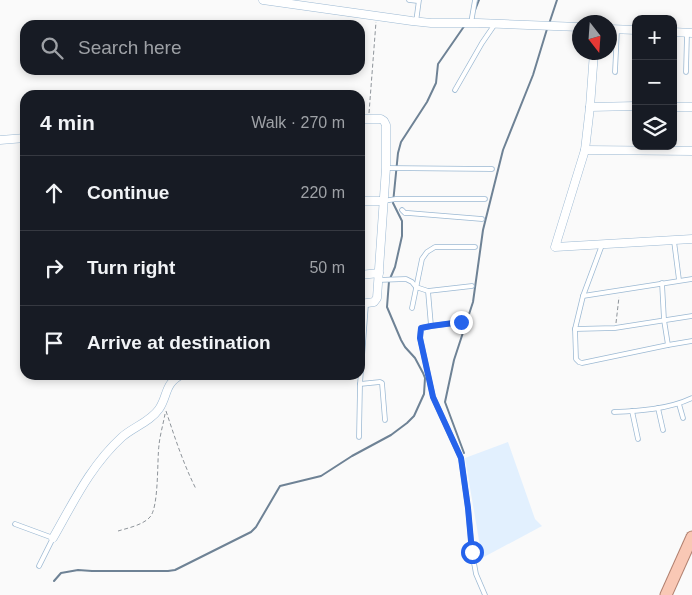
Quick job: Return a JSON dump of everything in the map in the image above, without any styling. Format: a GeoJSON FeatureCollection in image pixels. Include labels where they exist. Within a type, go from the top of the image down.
{"type":"FeatureCollection","features":[{"type":"Feature","properties":{"kind":"main road"},"geometry":{"type":"LineString","coordinates":[[666,595],[692,538]]}},
{"type":"Feature","properties":{"kind":"street"},"geometry":{"type":"LineString","coordinates":[[263,0],[416,22],[572,27]]}},
{"type":"Feature","properties":{"kind":"street"},"geometry":{"type":"LineString","coordinates":[[617,29],[632,30]]}},
{"type":"Feature","properties":{"kind":"street"},"geometry":{"type":"LineString","coordinates":[[593,60],[584,150],[555,247],[692,239]]}},
{"type":"Feature","properties":{"kind":"street"},"geometry":{"type":"LineString","coordinates":[[590,107],[632,106]]}},
{"type":"Feature","properties":{"kind":"street"},"geometry":{"type":"LineString","coordinates":[[677,107],[692,107]]}},
{"type":"Feature","properties":{"kind":"street"},"geometry":{"type":"LineString","coordinates":[[365,119],[381,119],[385,122],[386,168],[377,298],[374,302],[365,304]]}},
{"type":"Feature","properties":{"kind":"street"},"geometry":{"type":"LineString","coordinates":[[0,140],[20,138]]}},
{"type":"Feature","properties":{"kind":"street"},"geometry":{"type":"LineString","coordinates":[[584,150],[632,149]]}},
{"type":"Feature","properties":{"kind":"street"},"geometry":{"type":"LineString","coordinates":[[677,150],[692,151]]}},
{"type":"Feature","properties":{"kind":"street"},"geometry":{"type":"LineString","coordinates":[[365,201],[383,201]]}},
{"type":"Feature","properties":{"kind":"street"},"geometry":{"type":"LineString","coordinates":[[365,275],[378,276]]}},
{"type":"Feature","properties":{"kind":"street"},"geometry":{"type":"LineString","coordinates":[[53,538],[99,462],[123,436],[159,409],[173,380]]}},
{"type":"Feature","properties":{"kind":"lane"},"geometry":{"type":"LineString","coordinates":[[409,0],[418,1],[416,22]]}},
{"type":"Feature","properties":{"kind":"lane"},"geometry":{"type":"LineString","coordinates":[[471,23],[475,0]]}},
{"type":"Feature","properties":{"kind":"lane"},"geometry":{"type":"LineString","coordinates":[[455,90],[495,24]]}},
{"type":"Feature","properties":{"kind":"lane"},"geometry":{"type":"LineString","coordinates":[[686,72],[689,33]]}},
{"type":"Feature","properties":{"kind":"lane"},"geometry":{"type":"LineString","coordinates":[[614,60],[615,72]]}},
{"type":"Feature","properties":{"kind":"lane"},"geometry":{"type":"LineString","coordinates":[[386,168],[492,169]]}},
{"type":"Feature","properties":{"kind":"lane"},"geometry":{"type":"LineString","coordinates":[[383,201],[485,199]]}},
{"type":"Feature","properties":{"kind":"lane"},"geometry":{"type":"LineString","coordinates":[[402,210],[408,214],[482,219]]}},
{"type":"Feature","properties":{"kind":"lane"},"geometry":{"type":"LineString","coordinates":[[674,240],[679,280]]}},
{"type":"Feature","properties":{"kind":"lane"},"geometry":{"type":"LineString","coordinates":[[602,244],[583,296],[575,329],[576,359],[582,363],[692,341]]}},
{"type":"Feature","properties":{"kind":"lane"},"geometry":{"type":"LineString","coordinates":[[412,308],[422,259],[430,249],[435,247],[475,247]]}},
{"type":"Feature","properties":{"kind":"lane"},"geometry":{"type":"LineString","coordinates":[[378,276],[406,279],[416,287],[428,291],[472,286]]}},
{"type":"Feature","properties":{"kind":"lane"},"geometry":{"type":"LineString","coordinates":[[583,296],[692,278]]}},
{"type":"Feature","properties":{"kind":"lane"},"geometry":{"type":"LineString","coordinates":[[662,283],[664,320],[668,345]]}},
{"type":"Feature","properties":{"kind":"lane"},"geometry":{"type":"LineString","coordinates":[[428,291],[431,326]]}},
{"type":"Feature","properties":{"kind":"lane"},"geometry":{"type":"LineString","coordinates":[[575,329],[615,328],[692,316]]}},
{"type":"Feature","properties":{"kind":"lane"},"geometry":{"type":"LineString","coordinates":[[461,322],[421,328],[420,338],[433,397],[461,458],[472,552],[476,574],[485,595]]}},
{"type":"Feature","properties":{"kind":"lane"},"geometry":{"type":"LineString","coordinates":[[359,437],[360,380]]}},
{"type":"Feature","properties":{"kind":"lane"},"geometry":{"type":"LineString","coordinates":[[360,384],[382,383],[385,420]]}},
{"type":"Feature","properties":{"kind":"lane"},"geometry":{"type":"LineString","coordinates":[[614,412],[658,408],[679,404],[692,398]]}},
{"type":"Feature","properties":{"kind":"lane"},"geometry":{"type":"LineString","coordinates":[[679,404],[683,418]]}},
{"type":"Feature","properties":{"kind":"lane"},"geometry":{"type":"LineString","coordinates":[[658,408],[663,430]]}},
{"type":"Feature","properties":{"kind":"lane"},"geometry":{"type":"LineString","coordinates":[[632,411],[638,439]]}},
{"type":"Feature","properties":{"kind":"lane"},"geometry":{"type":"LineString","coordinates":[[15,524],[53,538],[39,566]]}},
{"type":"Feature","properties":{"kind":"path"},"geometry":{"type":"LineString","coordinates":[[365,110],[376,16]]}},
{"type":"Feature","properties":{"kind":"path"},"geometry":{"type":"LineString","coordinates":[[615,328],[620,290]]}},
{"type":"Feature","properties":{"kind":"path"},"geometry":{"type":"LineString","coordinates":[[118,531],[146,521],[153,512],[159,444],[166,409],[177,445],[196,488]]}},
{"type":"Feature","properties":{"kind":"shaded area"},"geometry":{"type":"Polygon","coordinates":[[[508,442],[535,519],[542,526],[482,558],[465,458],[508,442]]]}},
{"type":"Feature","properties":{"kind":"waterway"},"geometry":{"type":"LineString","coordinates":[[475,10],[479,0]]}},
{"type":"Feature","properties":{"kind":"waterway"},"geometry":{"type":"LineString","coordinates":[[549,24],[557,0]]}},
{"type":"Feature","properties":{"kind":"waterway"},"geometry":{"type":"LineString","coordinates":[[54,581],[61,573],[78,570],[175,570],[251,532],[256,527],[280,486],[321,476],[352,456],[391,435],[414,416],[424,394],[425,378],[415,358],[401,340],[387,307],[389,281],[395,267],[402,236],[402,221],[393,203],[398,153],[401,142],[427,102],[436,83],[438,64],[465,25]]}},
{"type":"Feature","properties":{"kind":"waterway"},"geometry":{"type":"LineString","coordinates":[[464,453],[445,402],[454,360],[473,302],[483,230],[503,150],[533,75],[547,29]]}},
{"type":"Feature","properties":{"kind":"route"},"geometry":{"type":"LineString","coordinates":[[461,322],[421,328],[420,338],[433,397],[460,453],[472,552]]}}]}
